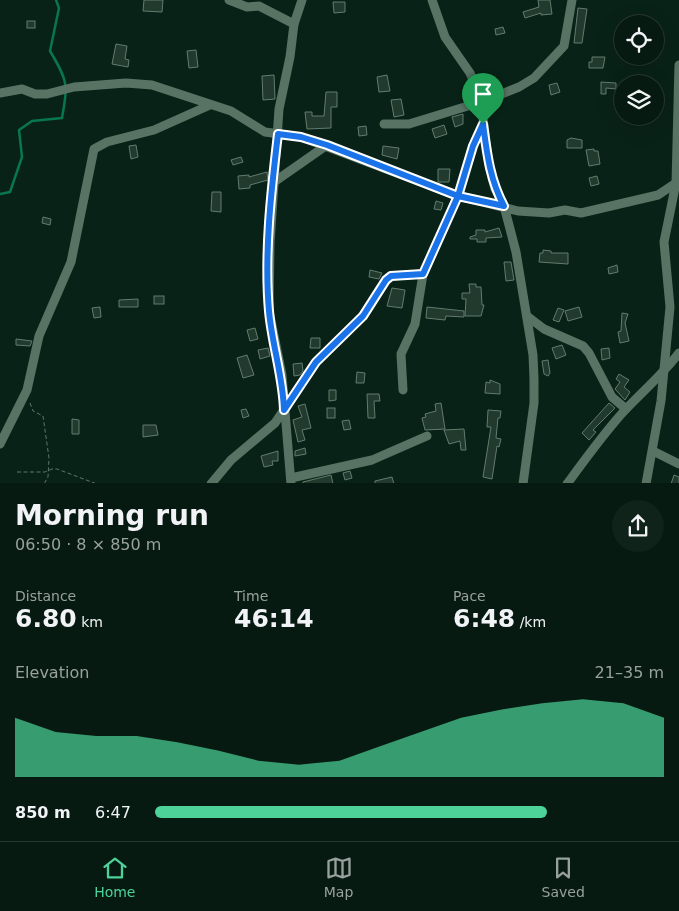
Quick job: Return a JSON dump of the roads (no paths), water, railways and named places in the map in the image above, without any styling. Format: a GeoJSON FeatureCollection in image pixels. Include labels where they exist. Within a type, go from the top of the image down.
{"type":"FeatureCollection","features":[{"type":"Feature","properties":{"kind":"street"},"geometry":{"type":"LineString","coordinates":[[229,0],[247,7],[259,6],[294,24]]}},
{"type":"Feature","properties":{"kind":"street"},"geometry":{"type":"LineString","coordinates":[[302,0],[294,24],[290,56],[279,109],[270,243],[269,311],[282,375],[291,481],[372,460],[427,436]]}},
{"type":"Feature","properties":{"kind":"street"},"geometry":{"type":"LineString","coordinates":[[432,0],[445,37],[470,73],[481,102],[489,166],[495,189],[504,206],[516,252],[533,355],[534,403],[524,483]]}},
{"type":"Feature","properties":{"kind":"street"},"geometry":{"type":"LineString","coordinates":[[384,124],[409,124],[481,102],[519,87],[534,78],[564,46],[572,0]]}},
{"type":"Feature","properties":{"kind":"street"},"geometry":{"type":"LineString","coordinates":[[646,483],[653,451],[670,306],[664,242],[676,183],[679,65]]}},
{"type":"Feature","properties":{"kind":"street"},"geometry":{"type":"LineString","coordinates":[[0,93],[22,89],[35,94],[47,94],[73,88],[126,83],[152,85],[210,105],[231,110],[265,132],[301,137],[327,145],[458,196],[518,210],[550,213],[564,210],[581,213],[658,195],[676,183]]}},
{"type":"Feature","properties":{"kind":"street"},"geometry":{"type":"LineString","coordinates":[[0,444],[27,390],[39,336],[71,262],[94,149],[107,142],[154,130],[210,105]]}},
{"type":"Feature","properties":{"kind":"street"},"geometry":{"type":"LineString","coordinates":[[403,390],[401,354],[415,324],[423,274],[458,196],[473,146],[483,124]]}},
{"type":"Feature","properties":{"kind":"street"},"geometry":{"type":"LineString","coordinates":[[274,182],[327,145]]}},
{"type":"Feature","properties":{"kind":"street"},"geometry":{"type":"LineString","coordinates":[[213,483],[227,463],[269,430],[316,362],[363,316],[386,280],[391,276],[423,274]]}},
{"type":"Feature","properties":{"kind":"street"},"geometry":{"type":"LineString","coordinates":[[527,316],[544,329],[583,346],[589,353],[612,397],[626,409]]}},
{"type":"Feature","properties":{"kind":"street"},"geometry":{"type":"LineString","coordinates":[[568,483],[602,437],[626,409],[662,375],[679,353]]}},
{"type":"Feature","properties":{"kind":"street"},"geometry":{"type":"LineString","coordinates":[[653,451],[679,464]]}},
{"type":"Feature","properties":{"kind":"waterway"},"geometry":{"type":"LineString","coordinates":[[0,194],[10,192],[22,157],[19,130],[32,121],[62,118],[66,90],[65,83],[50,51],[59,8],[56,0]]}}]}
